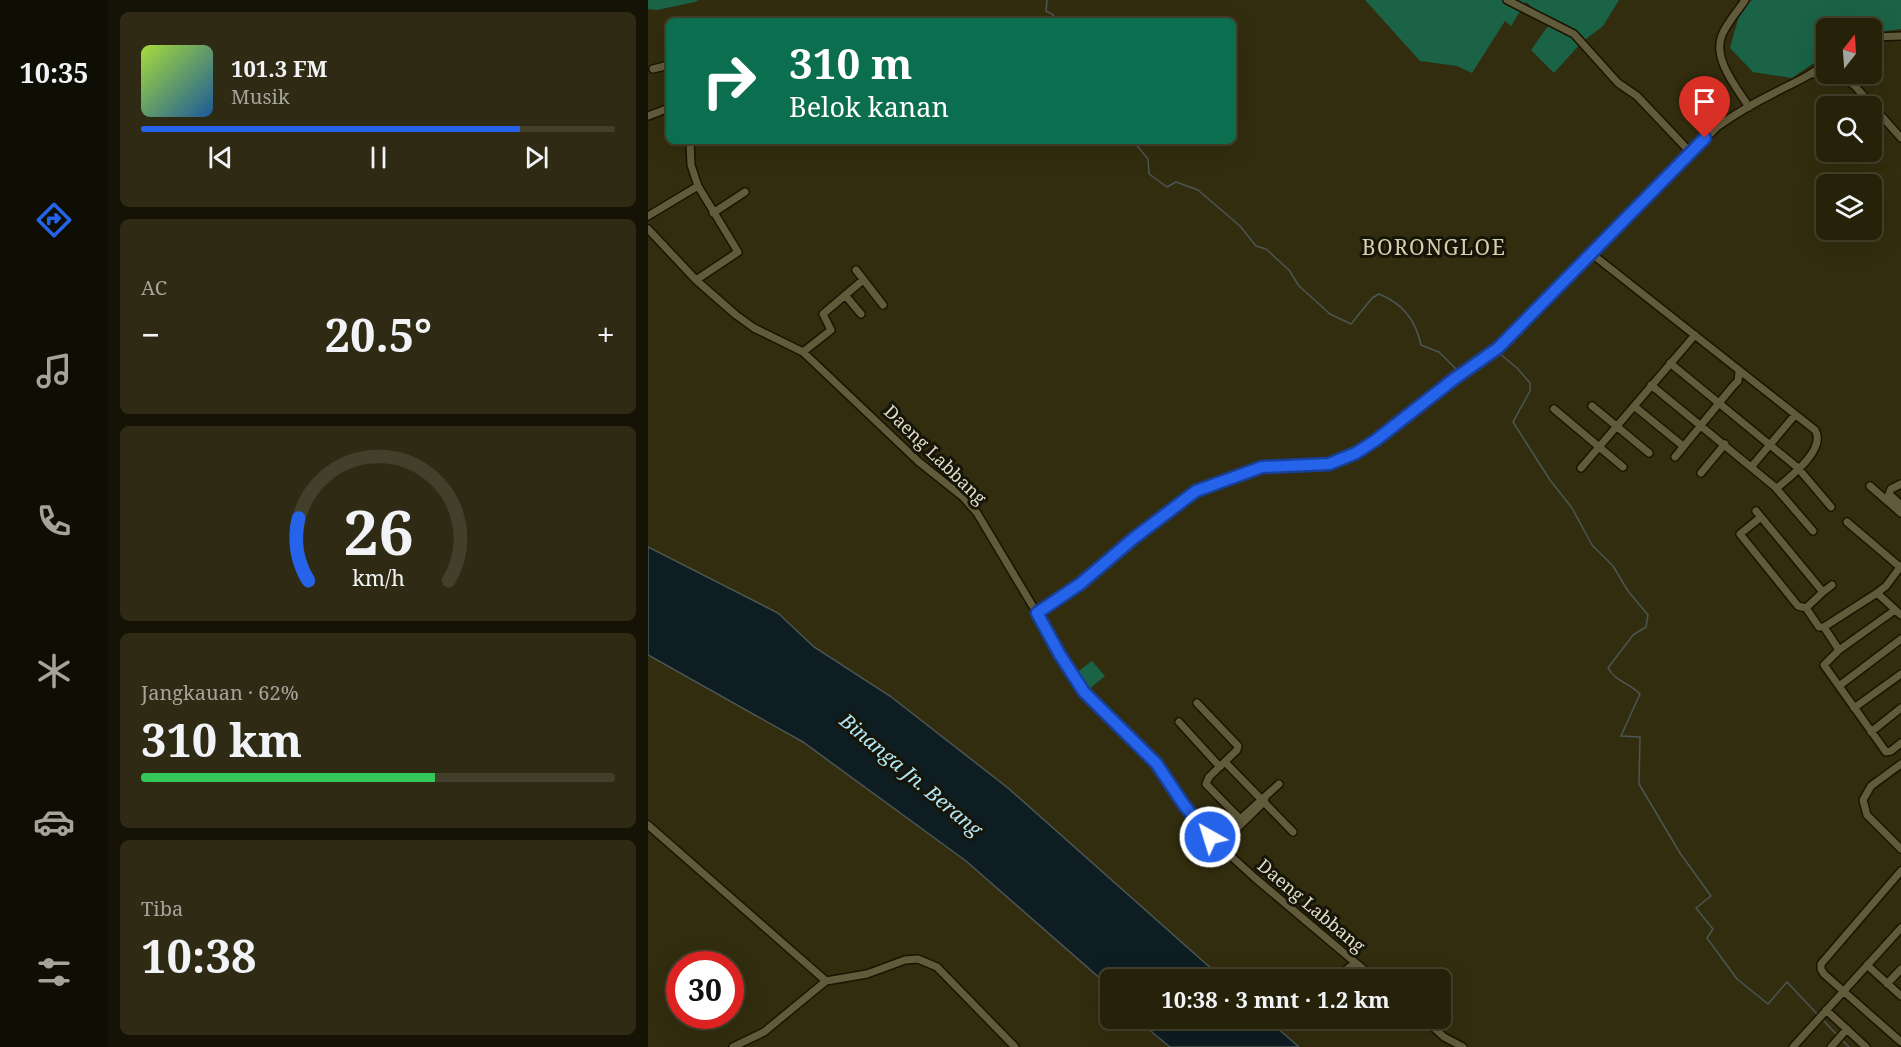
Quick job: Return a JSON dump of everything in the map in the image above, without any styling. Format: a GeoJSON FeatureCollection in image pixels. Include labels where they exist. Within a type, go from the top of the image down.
{"type":"FeatureCollection","features":[{"type":"Feature","properties":{"kind":"street"},"geometry":{"type":"LineString","coordinates":[[1507,0],[1574,34],[1618,83],[1637,96],[1691,153]]}},
{"type":"Feature","properties":{"kind":"street"},"geometry":{"type":"LineString","coordinates":[[1745,0],[1722,33],[1719,51],[1726,69],[1749,107]]}},
{"type":"Feature","properties":{"kind":"street"},"geometry":{"type":"LineString","coordinates":[[1882,37],[1901,36]]}},
{"type":"Feature","properties":{"kind":"street"},"geometry":{"type":"LineString","coordinates":[[653,69],[666,66]]}},
{"type":"Feature","properties":{"kind":"street"},"geometry":{"type":"LineString","coordinates":[[1037,613],[1080,584],[1134,538],[1196,491],[1262,467],[1325,464],[1362,450],[1498,348],[1717,127],[1749,107],[1814,74]]}},
{"type":"Feature","properties":{"kind":"street"},"geometry":{"type":"LineString","coordinates":[[1853,84],[1901,138]]}},
{"type":"Feature","properties":{"kind":"street"},"geometry":{"type":"LineString","coordinates":[[648,116],[666,109]]}},
{"type":"Feature","properties":{"kind":"street"},"geometry":{"type":"LineString","coordinates":[[690,144],[691,165],[698,186],[738,252],[696,280]]}},
{"type":"Feature","properties":{"kind":"street"},"geometry":{"type":"LineString","coordinates":[[648,216],[698,186]]}},
{"type":"Feature","properties":{"kind":"street"},"geometry":{"type":"LineString","coordinates":[[713,213],[745,192]]}},
{"type":"Feature","properties":{"kind":"street","name":"Daeng Labbang"},"geometry":{"type":"LineString","coordinates":[[648,229],[718,301],[754,328],[802,352],[919,462],[963,497],[976,513],[1084,692],[1156,763],[1184,805],[1217,844],[1362,969]]}},
{"type":"Feature","properties":{"kind":"street"},"geometry":{"type":"LineString","coordinates":[[1592,254],[1815,430],[1818,440],[1814,452],[1777,488]]}},
{"type":"Feature","properties":{"kind":"street"},"geometry":{"type":"LineString","coordinates":[[856,270],[884,305]]}},
{"type":"Feature","properties":{"kind":"street"},"geometry":{"type":"LineString","coordinates":[[802,352],[831,330],[822,314],[863,280]]}},
{"type":"Feature","properties":{"kind":"street"},"geometry":{"type":"LineString","coordinates":[[845,295],[861,314]]}},
{"type":"Feature","properties":{"kind":"street"},"geometry":{"type":"LineString","coordinates":[[1581,468],[1695,335]]}},
{"type":"Feature","properties":{"kind":"street"},"geometry":{"type":"LineString","coordinates":[[1670,363],[1798,468],[1831,507]]}},
{"type":"Feature","properties":{"kind":"street"},"geometry":{"type":"LineString","coordinates":[[1675,458],[1737,381],[1739,372]]}},
{"type":"Feature","properties":{"kind":"street"},"geometry":{"type":"LineString","coordinates":[[1652,386],[1777,488],[1813,531]]}},
{"type":"Feature","properties":{"kind":"street"},"geometry":{"type":"LineString","coordinates":[[1592,406],[1649,453]]}},
{"type":"Feature","properties":{"kind":"street"},"geometry":{"type":"LineString","coordinates":[[1634,406],[1683,446]]}},
{"type":"Feature","properties":{"kind":"street"},"geometry":{"type":"LineString","coordinates":[[1554,409],[1623,467]]}},
{"type":"Feature","properties":{"kind":"street"},"geometry":{"type":"LineString","coordinates":[[1752,466],[1795,415]]}},
{"type":"Feature","properties":{"kind":"street"},"geometry":{"type":"LineString","coordinates":[[1701,473],[1725,444]]}},
{"type":"Feature","properties":{"kind":"street"},"geometry":{"type":"LineString","coordinates":[[1901,484],[1891,489],[1889,495],[1901,505]]}},
{"type":"Feature","properties":{"kind":"street"},"geometry":{"type":"LineString","coordinates":[[1870,486],[1901,513]]}},
{"type":"Feature","properties":{"kind":"street"},"geometry":{"type":"LineString","coordinates":[[1823,592],[1758,514],[1740,534],[1798,606],[1806,608],[1819,627],[1824,627],[1886,586],[1901,566],[1871,544],[1847,522]]}},
{"type":"Feature","properties":{"kind":"street"},"geometry":{"type":"LineString","coordinates":[[1806,608],[1832,585]]}},
{"type":"Feature","properties":{"kind":"street"},"geometry":{"type":"LineString","coordinates":[[1877,593],[1898,612],[1839,650],[1824,665],[1888,753],[1901,743]]}},
{"type":"Feature","properties":{"kind":"street"},"geometry":{"type":"LineString","coordinates":[[1824,627],[1839,650]]}},
{"type":"Feature","properties":{"kind":"street"},"geometry":{"type":"LineString","coordinates":[[1839,686],[1901,639]]}},
{"type":"Feature","properties":{"kind":"street"},"geometry":{"type":"LineString","coordinates":[[1854,708],[1901,674]]}},
{"type":"Feature","properties":{"kind":"street"},"geometry":{"type":"LineString","coordinates":[[1197,703],[1238,746],[1237,750],[1209,777],[1206,784],[1241,820]]}},
{"type":"Feature","properties":{"kind":"street"},"geometry":{"type":"LineString","coordinates":[[1871,732],[1901,708]]}},
{"type":"Feature","properties":{"kind":"street"},"geometry":{"type":"LineString","coordinates":[[1179,722],[1222,764],[1263,799],[1293,832]]}},
{"type":"Feature","properties":{"kind":"street"},"geometry":{"type":"LineString","coordinates":[[1901,764],[1871,786],[1863,800],[1867,815],[1901,849]]}},
{"type":"Feature","properties":{"kind":"street"},"geometry":{"type":"LineString","coordinates":[[1217,844],[1278,784]]}},
{"type":"Feature","properties":{"kind":"street"},"geometry":{"type":"LineString","coordinates":[[648,825],[826,981]]}},
{"type":"Feature","properties":{"kind":"street"},"geometry":{"type":"LineString","coordinates":[[1901,872],[1821,964],[1824,974],[1901,1042]]}},
{"type":"Feature","properties":{"kind":"street"},"geometry":{"type":"LineString","coordinates":[[1793,1047],[1901,928]]}},
{"type":"Feature","properties":{"kind":"street"},"geometry":{"type":"LineString","coordinates":[[733,1047],[764,1032],[826,981],[867,974],[905,960],[926,962],[937,967],[1015,1047]]}},
{"type":"Feature","properties":{"kind":"street"},"geometry":{"type":"LineString","coordinates":[[1347,969],[1355,963]]}},
{"type":"Feature","properties":{"kind":"street"},"geometry":{"type":"LineString","coordinates":[[1867,965],[1901,996]]}},
{"type":"Feature","properties":{"kind":"street"},"geometry":{"type":"LineString","coordinates":[[1887,984],[1901,969]]}},
{"type":"Feature","properties":{"kind":"street"},"geometry":{"type":"LineString","coordinates":[[1826,1010],[1866,1047]]}},
{"type":"Feature","properties":{"kind":"street"},"geometry":{"type":"LineString","coordinates":[[1436,1029],[1462,1047]]}},
{"type":"Feature","properties":{"kind":"street"},"geometry":{"type":"LineString","coordinates":[[1831,1047],[1847,1029]]}},
{"type":"Feature","properties":{"kind":"green space"},"geometry":{"type":"Polygon","coordinates":[[[648,0],[698,0],[657,10],[648,9],[648,0]]]}},
{"type":"Feature","properties":{"kind":"green space"},"geometry":{"type":"Polygon","coordinates":[[[1365,0],[1619,0],[1603,26],[1582,42],[1554,73],[1531,50],[1550,23],[1526,2],[1511,26],[1505,21],[1472,73],[1457,66],[1420,61],[1365,0]]]}},
{"type":"Feature","properties":{"kind":"green space"},"geometry":{"type":"Polygon","coordinates":[[[1753,0],[1901,0],[1901,29],[1882,32],[1882,18],[1816,18],[1816,62],[1792,78],[1753,72],[1730,48],[1742,5],[1753,0]]]}},
{"type":"Feature","properties":{"kind":"green space"},"geometry":{"type":"Polygon","coordinates":[[[1092,661],[1105,676],[1089,689],[1076,673],[1092,661]]]}},
{"type":"Feature","properties":{"kind":"water","name":"Binanga Jn. Berang"},"geometry":{"type":"Polygon","coordinates":[[[648,547],[778,613],[814,647],[890,696],[1008,788],[1212,969],[1100,969],[1100,978],[966,861],[803,742],[648,655],[648,547]]]}},
{"type":"Feature","properties":{"kind":"water"},"geometry":{"type":"Polygon","coordinates":[[[1149,1029],[1278,1029],[1299,1047],[1170,1047],[1149,1029]]]}},
{"type":"Feature","properties":{"kind":"waterway"},"geometry":{"type":"LineString","coordinates":[[1047,0],[1046,11],[1055,18]]}},
{"type":"Feature","properties":{"kind":"waterway"},"geometry":{"type":"LineString","coordinates":[[1136,144],[1148,159],[1149,174],[1167,187],[1176,182],[1198,190],[1240,226],[1256,246],[1266,249],[1289,270],[1299,286],[1330,314],[1351,324],[1372,298],[1379,294],[1395,302],[1407,314],[1416,328],[1421,345],[1439,352],[1460,373]]}},
{"type":"Feature","properties":{"kind":"waterway"},"geometry":{"type":"LineString","coordinates":[[1488,359],[1499,353],[1530,383],[1530,391],[1513,422],[1550,480],[1572,508],[1592,545],[1613,566],[1628,591],[1648,615],[1646,627],[1633,635],[1608,668],[1611,673],[1640,694],[1621,736],[1640,737],[1639,784],[1680,853],[1711,896],[1696,908],[1713,929],[1707,938],[1737,979],[1768,1004],[1787,982],[1817,1014]]}},
{"type":"Feature","properties":{"kind":"waterway"},"geometry":{"type":"LineString","coordinates":[[1823,1020],[1838,1036]]}},
{"type":"Feature","properties":{"kind":"waterway"},"geometry":{"type":"LineString","coordinates":[[1841,1039],[1849,1047]]}},
{"type":"Feature","properties":{"kind":"district","name":"BORONGLOE"},"geometry":{"type":"Point","coordinates":[1434,248]}},
{"type":"Feature","properties":{"kind":"route"},"geometry":{"type":"LineString","coordinates":[[1210,837],[1184,805],[1156,763],[1084,692],[1037,613],[1080,584],[1134,538],[1196,491],[1262,467],[1329,464],[1356,453],[1376,440],[1498,348],[1520,328],[1705,138]]}}]}
